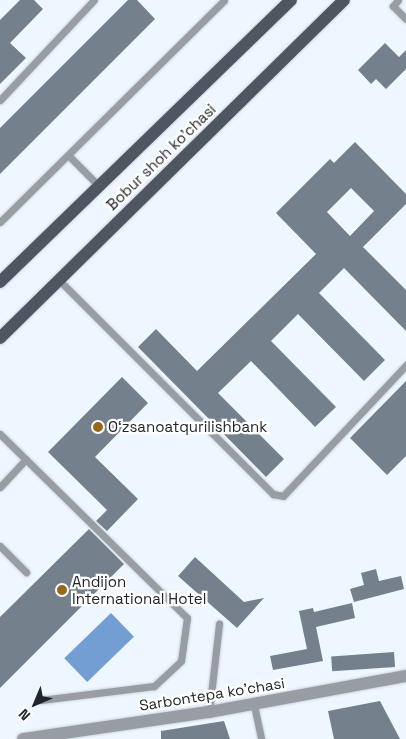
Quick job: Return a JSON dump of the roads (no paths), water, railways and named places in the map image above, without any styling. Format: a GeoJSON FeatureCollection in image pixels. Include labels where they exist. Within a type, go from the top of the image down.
{"type":"FeatureCollection","features":[{"type":"Feature","properties":{"kind":"main road","name":"Bobur shoh ko'chasi"},"geometry":{"type":"LineString","coordinates":[[0,282],[291,0]]}},
{"type":"Feature","properties":{"kind":"main road","name":"Bobur shoh ko'chasi"},"geometry":{"type":"LineString","coordinates":[[0,338],[344,0]]}},
{"type":"Feature","properties":{"kind":"street","name":"Sarbontepa ko'chasi"},"geometry":{"type":"LineString","coordinates":[[23,739],[254,705],[406,676]]}},
{"type":"Feature","properties":{"kind":"lane"},"geometry":{"type":"LineString","coordinates":[[0,100],[94,0]]}},
{"type":"Feature","properties":{"kind":"lane"},"geometry":{"type":"LineString","coordinates":[[0,222],[69,156],[224,0]]}},
{"type":"Feature","properties":{"kind":"lane"},"geometry":{"type":"LineString","coordinates":[[398,0],[392,6],[406,19]]}},
{"type":"Feature","properties":{"kind":"lane"},"geometry":{"type":"LineString","coordinates":[[69,156],[99,186]]}},
{"type":"Feature","properties":{"kind":"lane"},"geometry":{"type":"LineString","coordinates":[[59,280],[273,494],[283,496],[406,365]]}},
{"type":"Feature","properties":{"kind":"lane"},"geometry":{"type":"LineString","coordinates":[[0,434],[188,618],[181,661],[154,686],[40,700]]}},
{"type":"Feature","properties":{"kind":"lane"},"geometry":{"type":"LineString","coordinates":[[0,486],[26,459]]}},
{"type":"Feature","properties":{"kind":"lane"},"geometry":{"type":"LineString","coordinates":[[0,546],[26,572]]}},
{"type":"Feature","properties":{"kind":"lane"},"geometry":{"type":"LineString","coordinates":[[209,712],[219,624]]}},
{"type":"Feature","properties":{"kind":"lane"},"geometry":{"type":"LineString","coordinates":[[254,705],[261,739]]}},
{"type":"Feature","properties":{"kind":"water"},"geometry":{"type":"Polygon","coordinates":[[[111,613],[134,637],[87,682],[64,658],[111,613]]]}},
{"type":"Feature","properties":{"kind":"place","name":"Oʻzsanoatqurilishbank"},"geometry":{"type":"Point","coordinates":[98,427]}},
{"type":"Feature","properties":{"kind":"place","name":"Andijon International Hotel"},"geometry":{"type":"Point","coordinates":[62,590]}}]}
